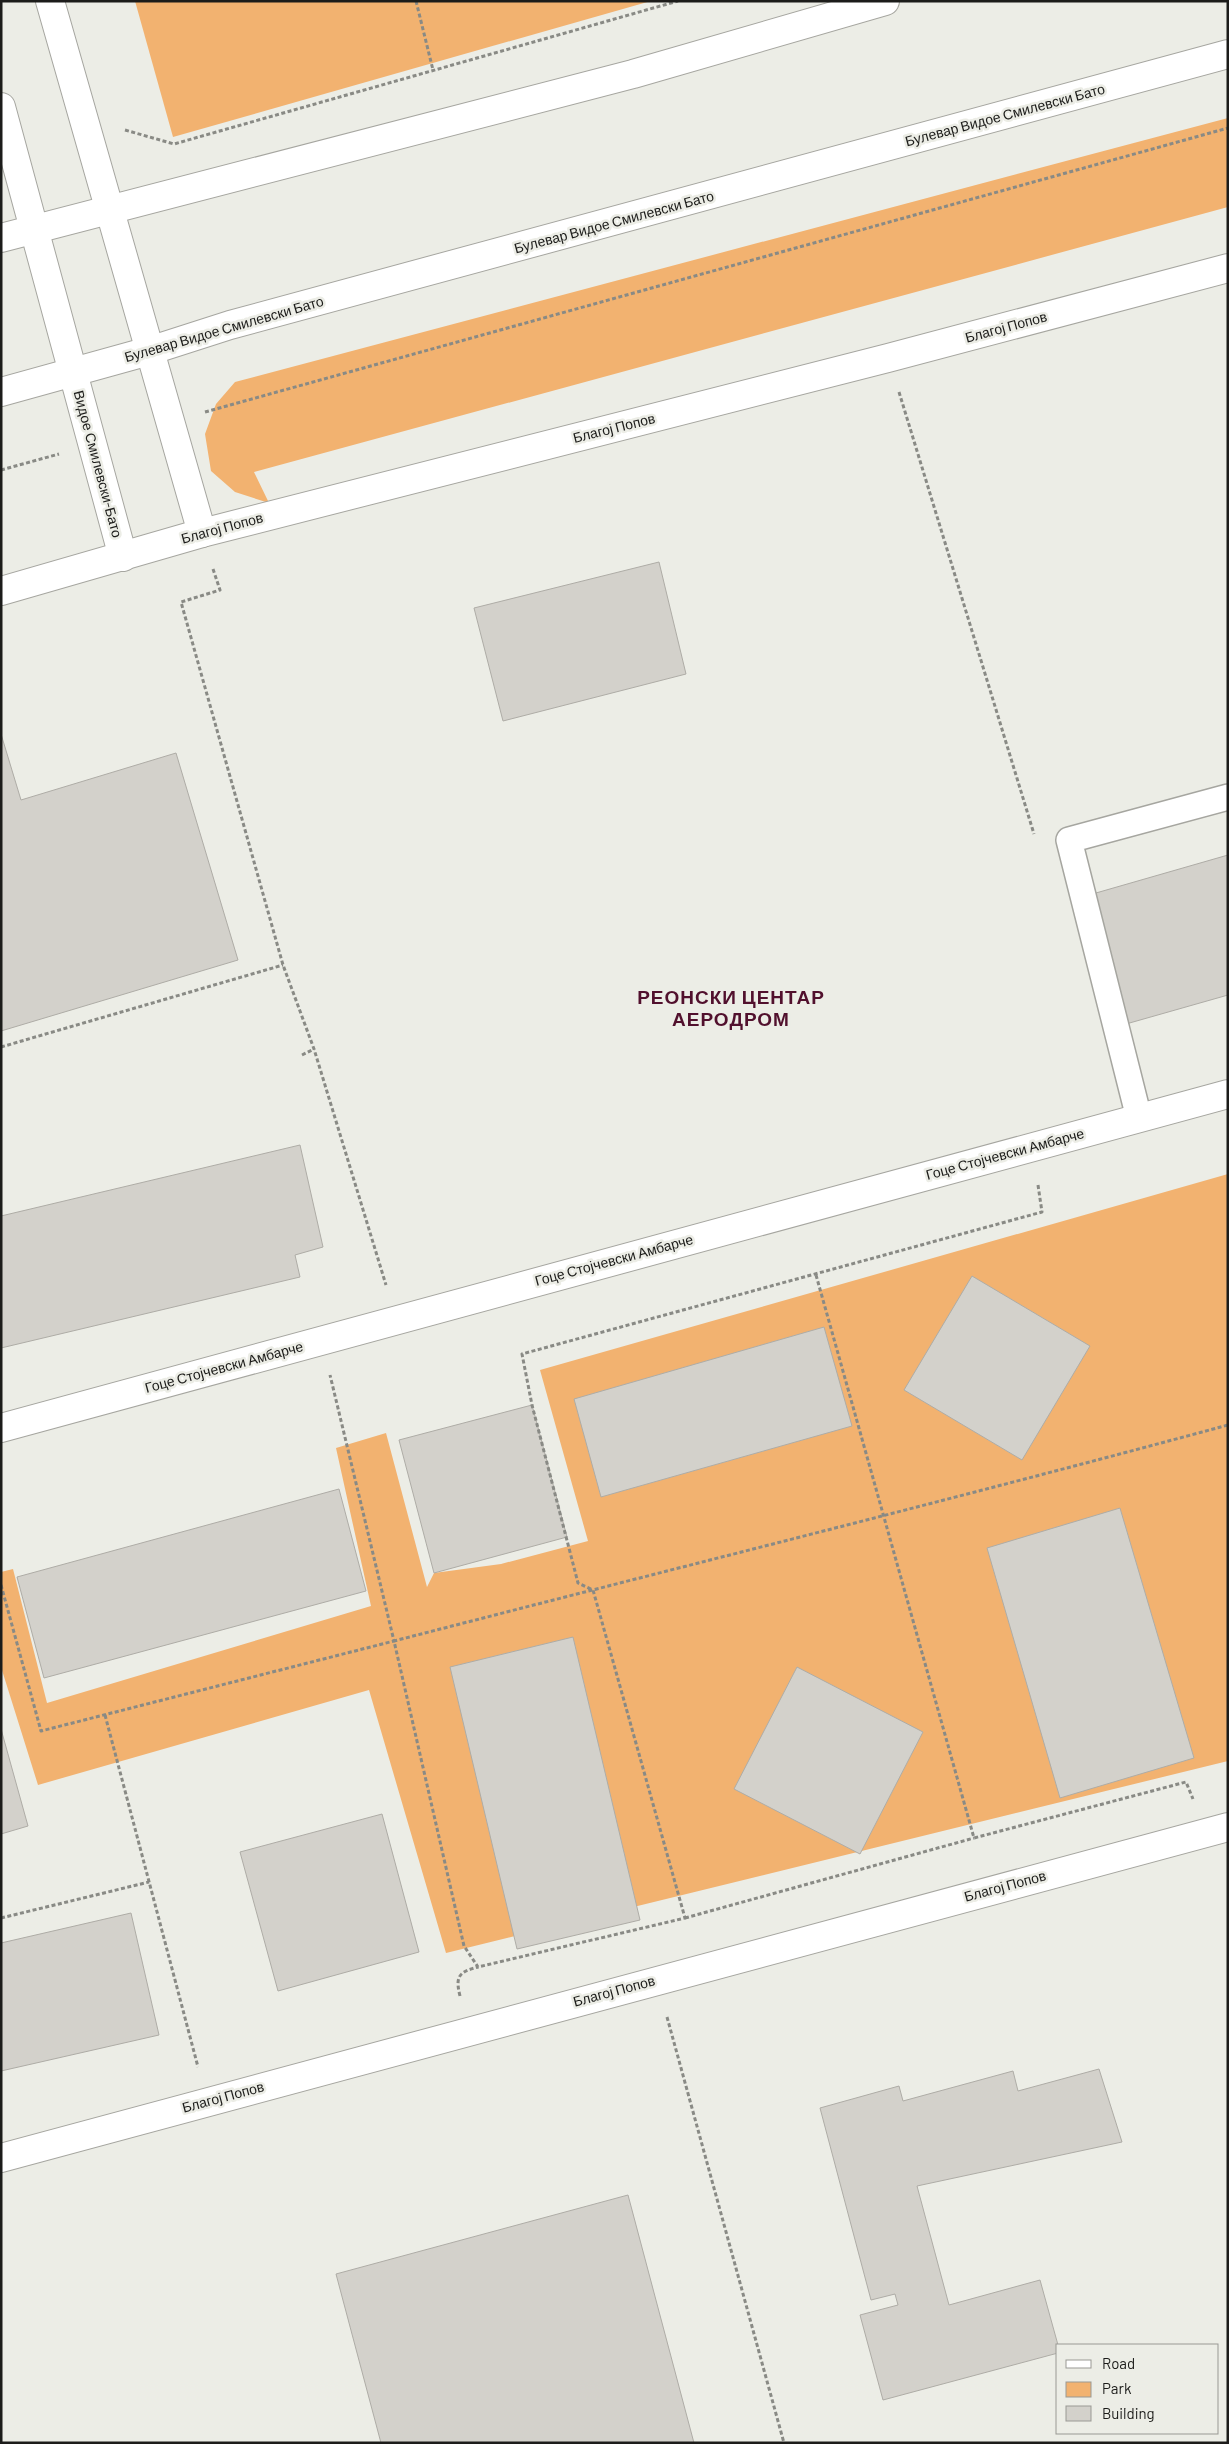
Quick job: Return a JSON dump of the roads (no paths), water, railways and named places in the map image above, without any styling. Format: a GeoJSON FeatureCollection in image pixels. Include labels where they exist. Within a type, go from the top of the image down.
{"type":"FeatureCollection","features":[{"type":"Feature","properties":{"kind":"street"},"geometry":{"type":"LineString","coordinates":[[50,1],[202,533]]}},
{"type":"Feature","properties":{"kind":"street"},"geometry":{"type":"LineString","coordinates":[[1,238],[633,74],[885,1]]}},
{"type":"Feature","properties":{"kind":"street","name":"Булевар Видое Смилевски Бато"},"geometry":{"type":"LineString","coordinates":[[1,392],[149,351],[230,325],[1228,54]]}},
{"type":"Feature","properties":{"kind":"street","name":"Видое Смилевски-Бато"},"geometry":{"type":"LineString","coordinates":[[1,108],[123,557]]}},
{"type":"Feature","properties":{"kind":"street","name":"Благој Попов"},"geometry":{"type":"LineString","coordinates":[[1,591],[202,533],[888,358],[1228,268]]}},
{"type":"Feature","properties":{"kind":"street","name":"Гоце Стојчевски Амбарче"},"geometry":{"type":"LineString","coordinates":[[1,1428],[1228,1094]]}},
{"type":"Feature","properties":{"kind":"street","name":"Благој Попов"},"geometry":{"type":"LineString","coordinates":[[1,2158],[1228,1827]]}},
{"type":"Feature","properties":{"kind":"lane"},"geometry":{"type":"LineString","coordinates":[[1139,1118],[1070,840],[1228,796]]}},
{"type":"Feature","properties":{"kind":"district","name":"РЕОНСКИ ЦЕНТАР АЕРОДРОМ"},"geometry":{"type":"Point","coordinates":[731,1008]}}]}
